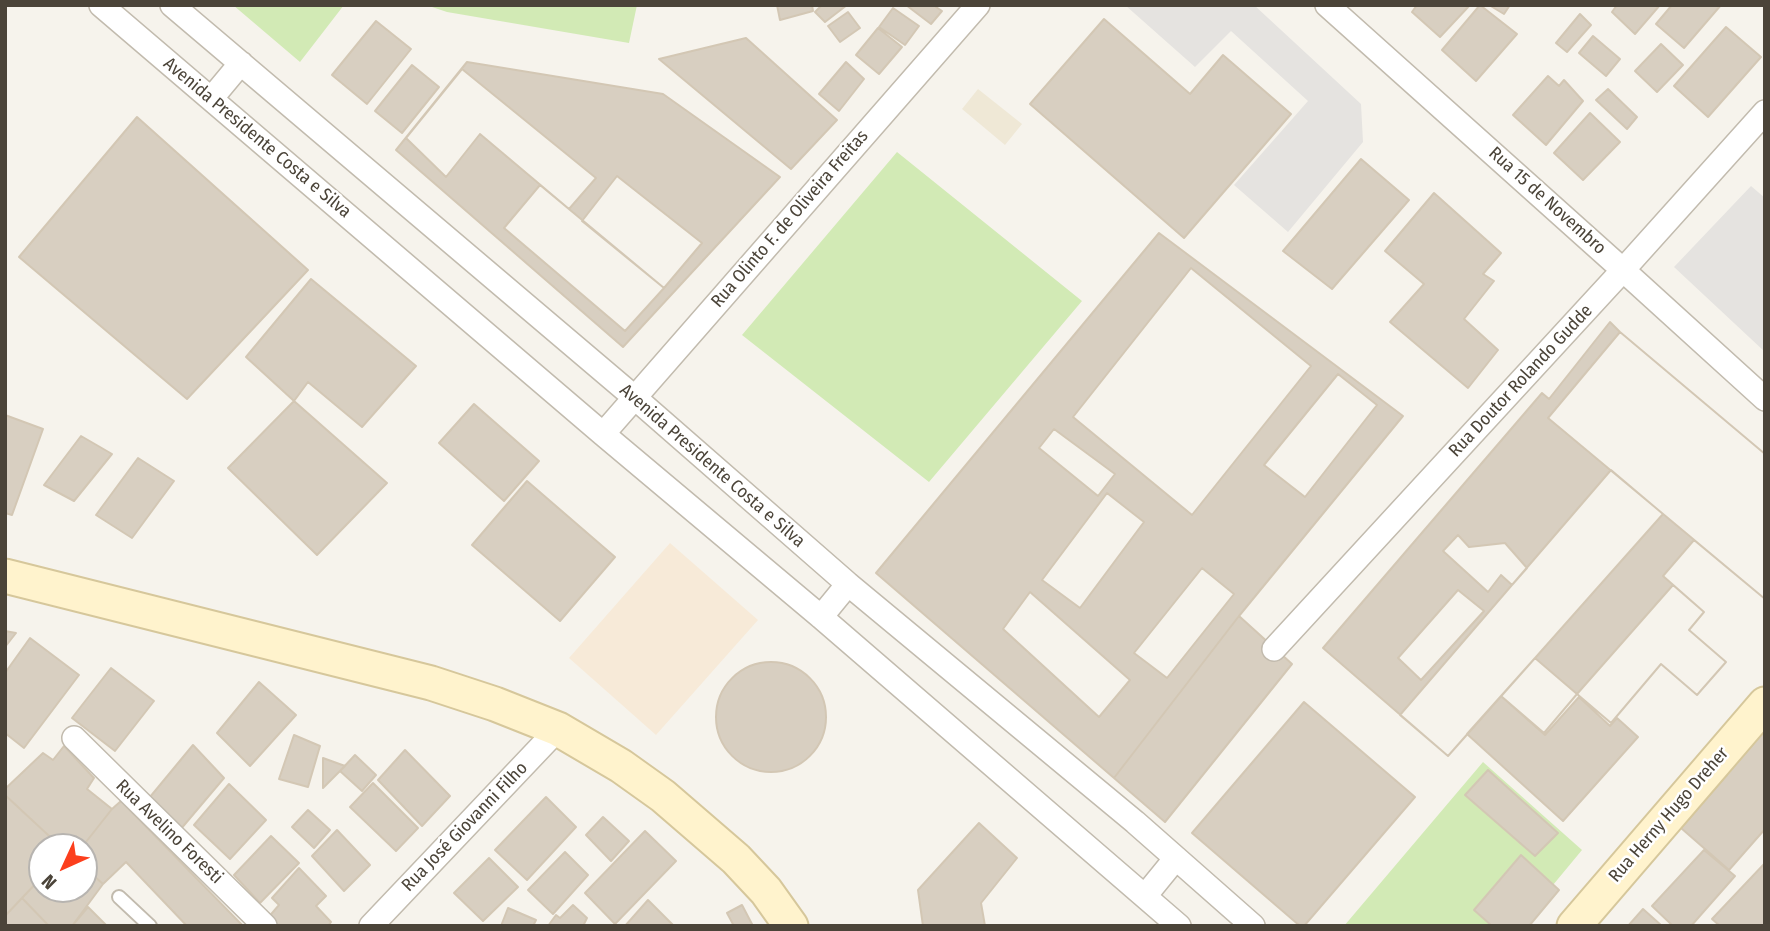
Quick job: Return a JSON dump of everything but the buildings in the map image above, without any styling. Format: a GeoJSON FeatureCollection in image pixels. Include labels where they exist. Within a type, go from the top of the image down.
{"type":"FeatureCollection","features":[{"type":"Feature","properties":{"kind":"main road"},"geometry":{"type":"LineString","coordinates":[[5,576],[430,683],[495,704],[558,729],[621,766],[663,796],[736,859],[766,891],[791,926]]}},
{"type":"Feature","properties":{"kind":"main road","name":"Rua Herny Hugo Dreher"},"geometry":{"type":"LineString","coordinates":[[1574,926],[1765,704]]}},
{"type":"Feature","properties":{"kind":"street","name":"Avenida Presidente Costa e Silva"},"geometry":{"type":"LineString","coordinates":[[101,5],[821,617],[1179,926]]}},
{"type":"Feature","properties":{"kind":"street","name":"Avenida Presidente Costa e Silva"},"geometry":{"type":"LineString","coordinates":[[172,5],[634,397],[848,584],[1125,813],[1253,926]]}},
{"type":"Feature","properties":{"kind":"street","name":"Rua Olinto F. de Oliveira Freitas"},"geometry":{"type":"LineString","coordinates":[[603,434],[978,5]]}},
{"type":"Feature","properties":{"kind":"street","name":"Rua 15 de Novembro"},"geometry":{"type":"LineString","coordinates":[[1327,5],[1765,399]]}},
{"type":"Feature","properties":{"kind":"street"},"geometry":{"type":"LineString","coordinates":[[211,99],[241,64]]}},
{"type":"Feature","properties":{"kind":"street","name":"Rua Doutor Rolando Gudde"},"geometry":{"type":"LineString","coordinates":[[1274,649],[1765,112]]}},
{"type":"Feature","properties":{"kind":"street"},"geometry":{"type":"LineString","coordinates":[[821,617],[848,584]]}},
{"type":"Feature","properties":{"kind":"street","name":"Rua José Giovanni Filho"},"geometry":{"type":"LineString","coordinates":[[371,926],[558,729]]}},
{"type":"Feature","properties":{"kind":"street","name":"Rua Avelino Foresti"},"geometry":{"type":"LineString","coordinates":[[74,738],[265,926]]}},
{"type":"Feature","properties":{"kind":"street"},"geometry":{"type":"LineString","coordinates":[[1145,897],[1176,858]]}},
{"type":"Feature","properties":{"kind":"lane"},"geometry":{"type":"LineString","coordinates":[[119,897],[149,926]]}},
{"type":"Feature","properties":{"kind":"shaded area"},"geometry":{"type":"Polygon","coordinates":[[[1125,5],[1254,5],[1361,104],[1363,142],[1288,232],[1234,185],[1308,101],[1231,31],[1195,67],[1125,5]]]}},
{"type":"Feature","properties":{"kind":"shaded area"},"geometry":{"type":"Polygon","coordinates":[[[978,89],[1022,124],[1005,145],[962,109],[978,89]]]}},
{"type":"Feature","properties":{"kind":"shaded area"},"geometry":{"type":"Polygon","coordinates":[[[1751,186],[1765,198],[1765,352],[1674,267],[1751,186]]]}},
{"type":"Feature","properties":{"kind":"shaded area"},"geometry":{"type":"Polygon","coordinates":[[[670,543],[758,620],[656,735],[569,658],[670,543]]]}},
{"type":"Feature","properties":{"kind":"green space"},"geometry":{"type":"Polygon","coordinates":[[[233,5],[344,5],[300,62],[233,5]]]}},
{"type":"Feature","properties":{"kind":"green space"},"geometry":{"type":"Polygon","coordinates":[[[426,5],[637,5],[629,43],[447,12],[426,5]]]}},
{"type":"Feature","properties":{"kind":"green space"},"geometry":{"type":"Polygon","coordinates":[[[897,152],[1082,301],[929,482],[742,335],[897,152]]]}},
{"type":"Feature","properties":{"kind":"green space"},"geometry":{"type":"Polygon","coordinates":[[[1483,762],[1582,850],[1519,926],[1344,926],[1483,762]]]}}]}
